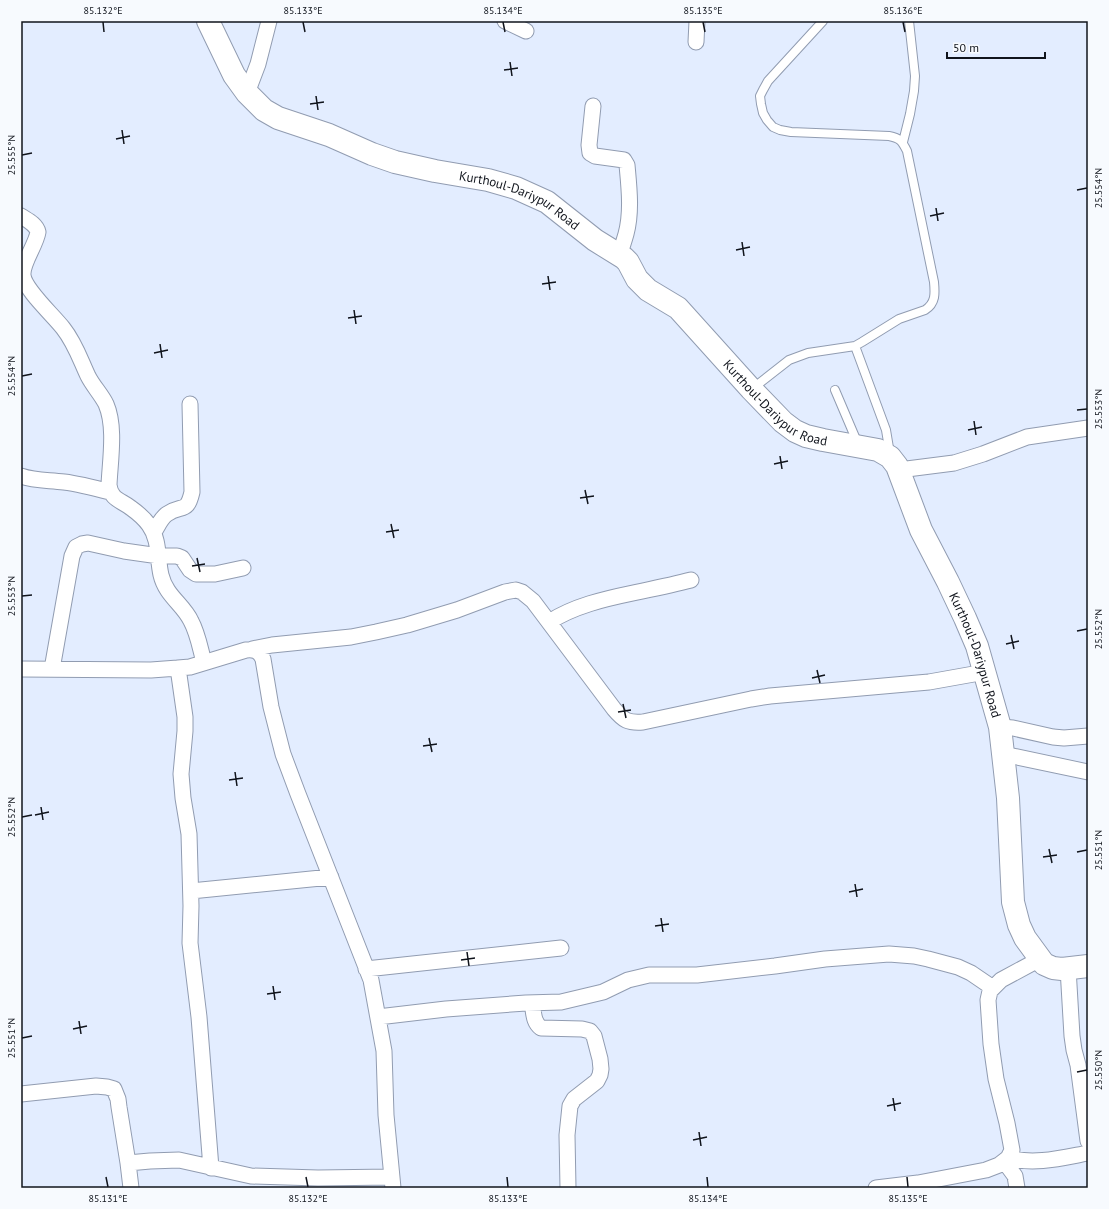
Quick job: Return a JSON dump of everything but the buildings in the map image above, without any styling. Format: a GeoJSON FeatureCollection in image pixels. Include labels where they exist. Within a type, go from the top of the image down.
{"type":"FeatureCollection","features":[{"type":"Feature","properties":{"kind":"street","name":"Kurthoul-Dariypur Road"},"geometry":{"type":"LineString","coordinates":[[208,21],[234,75],[247,93],[264,110],[278,118],[329,135],[372,154],[395,162],[435,171],[488,180],[516,188],[547,202],[596,240],[628,262],[637,279],[648,290],[678,308],[783,422],[795,431],[806,436],[878,450],[895,464],[921,530],[965,618],[977,646],[1000,727],[1008,798],[1013,902],[1019,925],[1025,938],[1044,964],[1053,968],[1078,967]]}},
{"type":"Feature","properties":{"kind":"street"},"geometry":{"type":"LineString","coordinates":[[247,93],[258,64],[269,21]]}},
{"type":"Feature","properties":{"kind":"street"},"geometry":{"type":"LineString","coordinates":[[505,21],[526,31]]}},
{"type":"Feature","properties":{"kind":"street"},"geometry":{"type":"LineString","coordinates":[[696,42],[697,21]]}},
{"type":"Feature","properties":{"kind":"street"},"geometry":{"type":"LineString","coordinates":[[593,106],[589,145],[590,152],[595,156],[624,160],[627,164],[629,200],[628,221],[619,255]]}},
{"type":"Feature","properties":{"kind":"street"},"geometry":{"type":"LineString","coordinates":[[21,216],[34,225],[38,232],[23,271],[26,283],[30,290],[62,326],[74,343],[88,376],[108,410],[112,434],[109,485],[110,492],[115,498],[141,516],[154,532],[161,575],[164,583],[172,598],[191,620],[196,632],[204,662]]}},
{"type":"Feature","properties":{"kind":"street"},"geometry":{"type":"LineString","coordinates":[[154,532],[166,514],[184,508],[189,502],[192,486],[190,404]]}},
{"type":"Feature","properties":{"kind":"street"},"geometry":{"type":"LineString","coordinates":[[895,464],[954,462],[983,454],[1027,438],[1088,428]]}},
{"type":"Feature","properties":{"kind":"street"},"geometry":{"type":"LineString","coordinates":[[21,476],[77,484],[110,492]]}},
{"type":"Feature","properties":{"kind":"street"},"geometry":{"type":"LineString","coordinates":[[52,669],[72,556],[76,547],[88,543],[124,551],[158,556],[177,556],[182,558],[190,570],[196,574],[215,574],[243,568]]}},
{"type":"Feature","properties":{"kind":"street"},"geometry":{"type":"LineString","coordinates":[[549,622],[559,615],[573,609],[613,597],[691,580]]}},
{"type":"Feature","properties":{"kind":"street"},"geometry":{"type":"LineString","coordinates":[[21,668],[151,670],[190,667],[246,650],[272,645],[351,637],[407,625],[457,610],[505,592],[516,590],[522,592],[533,601],[614,710],[621,717],[633,723],[770,696],[929,682],[985,672]]}},
{"type":"Feature","properties":{"kind":"street"},"geometry":{"type":"LineString","coordinates":[[128,1163],[179,1160],[211,1168],[247,1181],[325,1178],[392,1182],[386,1115],[384,1051],[371,980],[283,754],[271,707],[263,659],[260,653],[252,649]]}},
{"type":"Feature","properties":{"kind":"street"},"geometry":{"type":"LineString","coordinates":[[178,668],[185,717],[181,774],[189,834],[191,891],[190,943],[199,1017],[211,1168]]}},
{"type":"Feature","properties":{"kind":"street"},"geometry":{"type":"LineString","coordinates":[[1000,727],[1014,728],[1053,737],[1064,738],[1088,736]]}},
{"type":"Feature","properties":{"kind":"street"},"geometry":{"type":"LineString","coordinates":[[1003,754],[1088,772]]}},
{"type":"Feature","properties":{"kind":"street"},"geometry":{"type":"LineString","coordinates":[[191,891],[331,877]]}},
{"type":"Feature","properties":{"kind":"street"},"geometry":{"type":"LineString","coordinates":[[366,968],[561,948]]}},
{"type":"Feature","properties":{"kind":"street"},"geometry":{"type":"LineString","coordinates":[[378,1017],[446,1009],[561,1002],[603,992],[628,980],[649,975],[697,975],[825,959],[889,954],[914,956],[958,967],[971,973],[993,988]]}},
{"type":"Feature","properties":{"kind":"street"},"geometry":{"type":"LineString","coordinates":[[876,1188],[918,1183],[978,1172],[1000,1165],[1006,1159],[1012,1150],[996,1079],[988,1000],[990,991],[1001,980],[1040,958]]}},
{"type":"Feature","properties":{"kind":"street"},"geometry":{"type":"LineString","coordinates":[[1078,967],[1072,1036],[1078,1065],[1088,1141]]}},
{"type":"Feature","properties":{"kind":"street"},"geometry":{"type":"LineString","coordinates":[[532,1003],[534,1019],[537,1025],[542,1028],[582,1029],[590,1031],[594,1036],[598,1052],[601,1069],[597,1081],[574,1099],[570,1106],[567,1135],[568,1188]]}},
{"type":"Feature","properties":{"kind":"street"},"geometry":{"type":"LineString","coordinates":[[21,1094],[96,1086],[107,1086],[114,1089],[118,1099],[131,1188]]}},
{"type":"Feature","properties":{"kind":"street"},"geometry":{"type":"LineString","coordinates":[[1006,1159],[1031,1162],[1088,1153]]}},
{"type":"Feature","properties":{"kind":"street"},"geometry":{"type":"LineString","coordinates":[[1006,1159],[1015,1176],[1017,1188]]}},
{"type":"Feature","properties":{"kind":"lane"},"geometry":{"type":"LineString","coordinates":[[822,21],[768,81],[763,90],[760,96],[761,104],[767,120],[773,127],[791,132],[889,136],[903,142]]}},
{"type":"Feature","properties":{"kind":"lane"},"geometry":{"type":"LineString","coordinates":[[751,389],[789,360],[808,353],[855,346],[899,319],[925,310],[932,304],[934,298],[934,282],[907,151],[903,142],[910,114],[915,76],[909,21]]}},
{"type":"Feature","properties":{"kind":"lane"},"geometry":{"type":"LineString","coordinates":[[855,346],[886,430],[895,464]]}},
{"type":"Feature","properties":{"kind":"lane"},"geometry":{"type":"LineString","coordinates":[[834,390],[860,447]]}}]}
